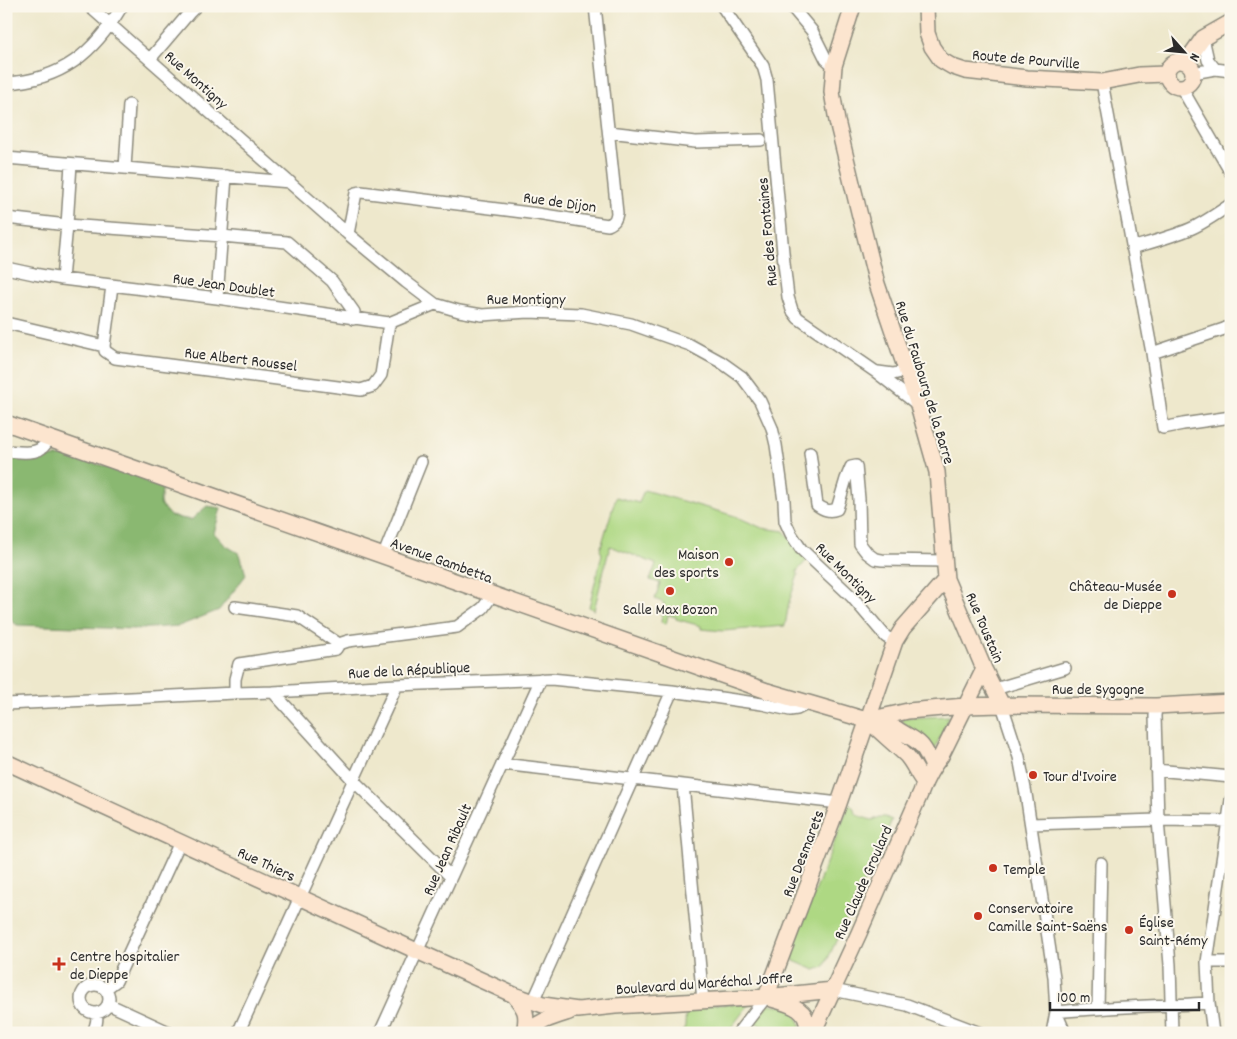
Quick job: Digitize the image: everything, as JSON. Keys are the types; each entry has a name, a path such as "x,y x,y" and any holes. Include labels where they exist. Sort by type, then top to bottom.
{"main road":[{"name":"Rue du Faubourg de la Barre","path":"853,6 834,66 832,92 844,150 877,284 918,405 937,472 946,579"},
{"name":"Route de Pourville","path":"926,6 927,33 932,47 941,60 965,71 1027,78 1102,82 1139,75 1166,74"},
{"path":"1189,67 1204,38 1231,22"},
{"path":"1177,60 1189,67 1193,77 1189,84 1182,87 1173,85 1170,82 1166,74 1167,69 1173,62 1177,60"},
{"name":"Avenue Gambetta","path":"6,423 488,594 765,698 809,703 897,729 922,746 933,766"},
{"path":"923,785 908,756 868,720 894,641 946,579"},
{"name":"Rue Toustain","path":"946,579 984,669 1002,705"},
{"name":"Rue Claude Groulard","path":"814,1033 923,785 933,766 941,756 984,669"},
{"name":"Rue de Sygogne","path":"868,720 908,711 965,706 1156,706 1231,702"},
{"name":"Rue Desmarets","path":"766,997 839,804 868,720"},
{"path":"908,756 919,758 933,766"},
{"name":"Rue Thiers","path":"6,762 299,898 533,1002"},
{"name":"Boulevard du Maréchal Joffre","path":"528,1031 549,1018 578,1010 766,997 833,990"},
{"path":"514,995 525,1012 528,1031"},
{"path":"766,997 799,1008 805,1016 808,1026 807,1033"},
{"name":"Boulevard du Maréchal Joffre","path":"533,1002 554,1008 578,1010"}],"street":[{"name":"Rue Montigny","path":"90,6 348,234 435,304 482,315 528,312 582,314 631,324 690,345 721,362 742,377 760,401 772,428 784,501 785,522 796,542 806,555 852,597 886,638 894,641"},
{"path":"6,83 36,79 62,70 78,60 111,25 122,6"},
{"path":"150,59 196,6"},
{"name":"Rue de Dijon","path":"348,234 356,193 361,192 538,214 608,225 613,223 618,213 595,6"},
{"name":"Rue des Fontaines","path":"722,6 763,66 767,80 784,264 788,297 792,310 798,318 876,372 918,405"},
{"path":"792,6 812,31 826,58 834,66"},
{"path":"1204,38 1206,54 1215,69"},
{"path":"1189,67 1231,71"},
{"path":"1102,82 1152,354 1163,428 1231,417"},
{"path":"1182,87 1231,173"},
{"path":"126,168 130,105"},
{"path":"609,132 695,142 761,140"},
{"path":"6,158 290,182"},
{"path":"62,279 71,164"},
{"path":"217,298 226,176"},
{"path":"1132,248 1191,229 1231,204"},
{"path":"6,218 287,242 332,281 354,312 353,319"},
{"name":"Rue Jean Doublet","path":"6,268 62,279 217,298 389,323 435,304"},
{"path":"6,323 104,346 112,286"},
{"name":"Rue Albert Roussel","path":"104,346 106,351 115,358 361,390 373,386 381,376 389,323"},
{"path":"1152,354 1231,326"},
{"path":"876,372 893,374 906,371"},
{"path":"6,451 36,452 47,444 49,438"},
{"path":"810,453 817,505 824,510 837,509 850,467 856,466 860,544 867,553 875,559 882,560 945,562"},
{"path":"383,557 421,462"},
{"path":"235,692 234,679 239,664 336,649 339,644 348,641 457,627 483,608 488,601 488,594"},
{"path":"236,607 297,616 339,644"},
{"path":"995,689 1065,668"},
{"name":"Rue de la République","path":"6,704 541,679 765,698"},
{"name":"Rue Jean Ribault","path":"380,1033 541,679"},
{"path":"238,1033 397,685"},
{"path":"533,1002 672,691"},
{"path":"273,692 353,780 451,877"},
{"path":"1002,705 1019,757 1031,824 1054,977 1056,1012 1052,1033"},
{"path":"1156,706 1158,820 1170,965 1172,1033"},
{"path":"502,764 839,804"},
{"path":"1156,770 1231,777"},
{"path":"683,785 703,1001"},
{"path":"1213,1033 1207,962 1227,848 1231,800"},
{"path":"1031,824 1158,820 1228,821"},
{"path":"105,989 116,981 180,842"},
{"path":"1098,1008 1101,863"},
{"path":"1207,962 1231,962"},
{"path":"91,985 98,985 105,989 108,996 108,1004 103,1010 91,1012 84,1008 81,1002 81,994 85,988 91,985"},
{"path":"833,990 907,1005 980,1033"},
{"path":"738,1033 766,997"},
{"path":"1056,1012 1098,1008 1209,1003"},
{"path":"108,1004 171,1033"},
{"path":"93,1033 98,1018 96,1012"},
{"path":"1056,1012 1065,1033"}],"green space":[{"path":"70,456 163,483 160,504 170,516 191,520 207,506 221,508 214,533 225,545 240,554 246,575 219,610 179,626 135,629 17,625 6,616 6,460"},
{"name":"Maison des sports","path":"644,490 735,516 762,528 784,531 807,560 797,571 798,575 789,602 785,626 723,631 701,629 701,626 668,615 666,624 661,622 664,603 655,599 660,583 650,580 656,564 610,546 594,610 589,607 602,554 600,550 616,497 639,503"},
{"path":"949,716 934,751 902,721 904,718"},
{"path":"849,804 857,815 873,820 885,817 892,820 824,967 815,970 794,961 791,954"},
{"path":"749,1004 727,1033 682,1033 685,1026 686,1005"},
{"path":"768,1004 792,1007 801,1025 797,1033 765,1033 767,1030 755,1022"}],"place":[{"name":"Maison des sports","path":"729,562"},
{"name":"Salle Max Bozon","path":"670,591"},
{"name":"Château-Musée de Dieppe","path":"1172,594"},
{"name":"Tour d'Ivoire","path":"1033,775"},
{"name":"Temple","path":"993,868"},
{"name":"Conservatoire Camille Saint-Saëns","path":"978,916"},
{"name":"Église Saint-Rémy","path":"1129,930"},
{"name":"Centre hospitalier de Dieppe","path":"59,964"}]}
